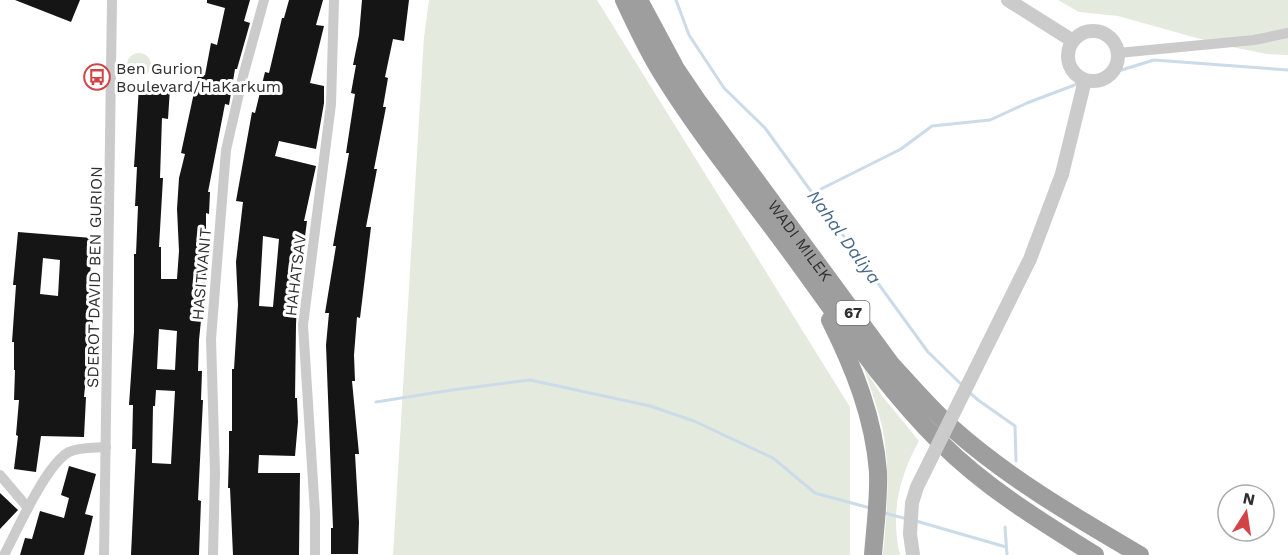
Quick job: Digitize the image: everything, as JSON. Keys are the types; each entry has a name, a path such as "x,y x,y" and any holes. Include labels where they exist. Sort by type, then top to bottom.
{"highway":[{"name":"WADI MILEK","path":"624,0 646,46 664,76 880,373 918,419 980,478 1020,507 1095,555"},
{"name":"WADI MILEK","path":"639,0 670,59 697,100 891,364 914,390 953,429 1011,474 1140,555"},
{"path":"779,236 839,338 872,427 878,475 873,555"}],"street":[{"name":"SDEROT DAVID BEN GURION","path":"105,555 112,0"},
{"name":"HASITVANIT","path":"213,555 215,472 211,339 226,150 264,0"},
{"name":"HAHATSAV","path":"315,555 315,513 303,325 331,104 334,0"},
{"path":"1008,0 1073,40"},
{"path":"1096,31 1111,38 1118,53 1118,62 1109,76 1102,80 1085,80 1078,76 1069,64 1069,47 1073,40 1079,35 1096,31"},
{"path":"1118,53 1254,40 1288,33"},
{"path":"913,555 910,534 912,502 917,487 1030,259 1062,174 1085,80"},
{"path":"4,555 28,508 55,465 69,452 106,447"},
{"path":"0,475 28,508"}],"shaded area":[{"path":"429,0 597,0 850,407 850,555 393,555 424,37"},
{"path":"1058,0 1288,0 1288,55 1267,54 1222,45 1118,16 1079,12"},
{"path":"139,53 144,54 150,60 150,70 144,76 139,77 134,76 128,70 127,65 128,60 134,54"},
{"path":"864,368 883,397 919,441 906,468 898,496 896,525 900,555 883,555 887,507 887,458 882,426"}],"building":[{"path":"15,0 80,0 71,22"},
{"path":"207,0 250,0 244,21 250,23 237,69 235,69 229,105 225,104 208,192 210,192 209,214 206,213 206,271 198,371 202,371 201,400 203,400 198,500 201,501 199,555 131,555 136,449 132,449 133,405 129,405 134,332 134,254 136,254 138,206 135,206 137,167 134,167 139,86 170,88 168,119 162,118 160,178 163,178 159,247 161,247 161,279 177,279 179,251 177,209 179,178 185,154 181,153 198,74 205,75 211,43 217,45 225,8 207,3","holes":["159,329 177,331 175,370 157,369","156,390 175,391 171,464 152,463 153,406 155,406"]},
{"path":"289,0 323,0 316,25 324,26 310,83 324,86 324,103 316,149 279,141 275,156 316,166 304,221 307,221 300,276 298,276 295,398 297,398 298,422 295,456 259,455 258,473 300,473 299,555 233,555 230,488 228,488 229,431 232,431 232,369 234,369 238,305 236,262 243,202 236,201 252,112 255,113 265,72 269,73 282,18 284,18","holes":["263,236 279,239 273,307 259,306"]},
{"path":"362,0 409,0 404,41 393,39 385,77 388,78 383,107 386,107 374,169 377,169 366,227 371,227 360,318 357,317 354,355 355,381 352,381 359,454 355,454 359,522 358,554 331,554 331,528 333,528 326,345 329,313 325,313 336,246 333,246 349,153 346,153 355,94 351,93 356,65 353,65 359,35"},
{"path":"18,232 92,238 88,318 93,318 84,397 86,397 84,437 41,436 36,472 14,469 19,400 14,400 15,370 14,342 12,342 16,285 13,285","holes":["43,258 60,260 58,296 40,294"]},
{"path":"69,466 96,474 85,514 93,516 84,555 20,555 25,538 32,539 40,511 64,518 69,498 61,495"},
{"path":"0,493 18,510 0,529"}],"waterway":[{"name":"Nahal Daliya","path":"676,0 689,35 724,88 765,128 928,352 963,386"},
{"path":"1089,80 1154,60 1288,70"},
{"path":"813,193 901,149 932,126 990,120 1080,83"},
{"path":"376,402 530,380 650,406 694,421 773,458 815,493 870,508"},
{"name":"Nahal Daliya","path":"970,393 1015,426 1016,461"},
{"path":"885,513 907,519"},
{"path":"916,521 1006,547"},
{"name":"Nahal Daliya","path":"1005,527 1007,555"}],"place":[{"name":"Ben Gurion Boulevard/HaKarkum","path":"97,77"}]}
